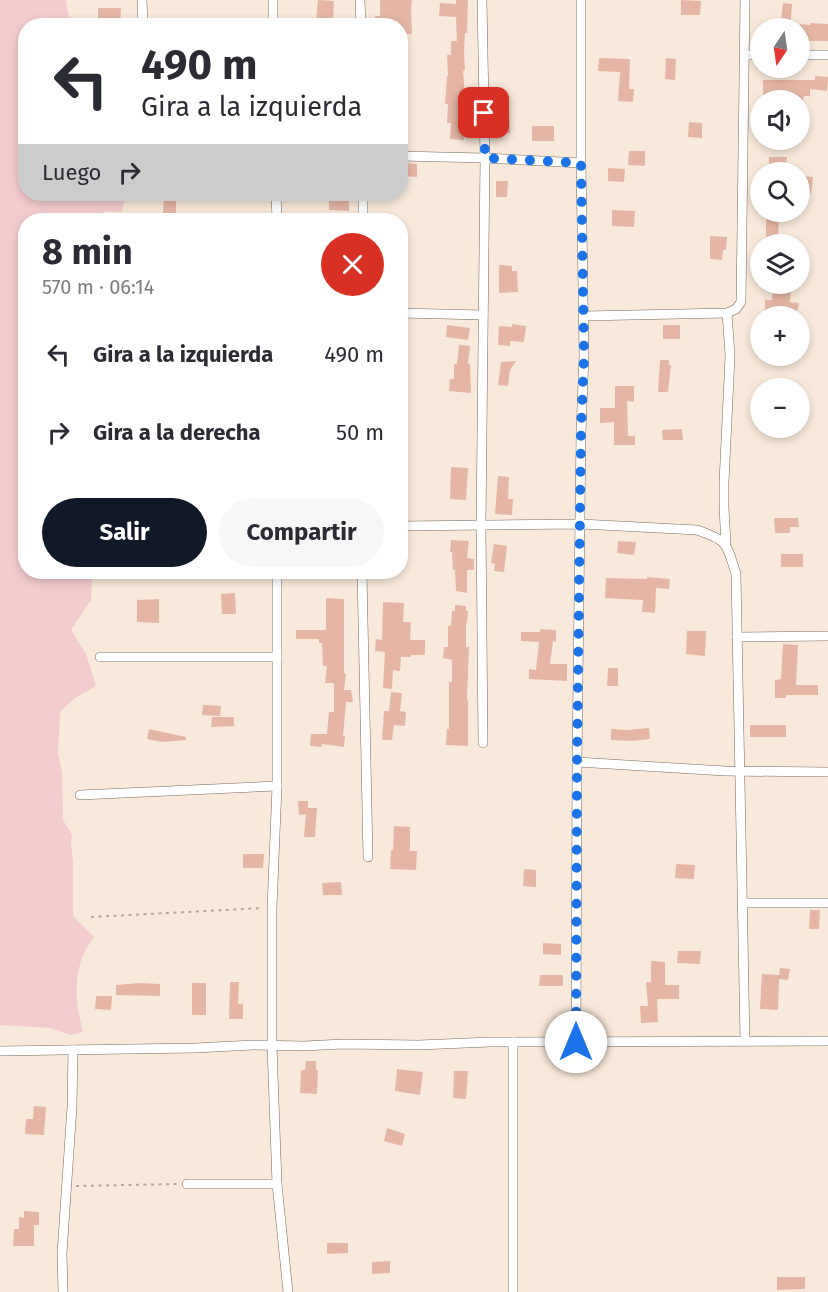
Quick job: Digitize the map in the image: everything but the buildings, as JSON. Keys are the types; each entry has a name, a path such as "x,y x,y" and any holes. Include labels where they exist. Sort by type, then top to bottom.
{"street":[{"path":"142,0 143,18"},
{"path":"273,0 273,18"},
{"path":"360,0 361,18"},
{"path":"482,0 485,158 481,525 483,743"},
{"path":"576,1042 577,762 584,355 581,0"},
{"path":"584,316 727,313 736,309 741,302 745,0"},
{"path":"745,55 750,55"},
{"path":"810,55 828,55"},
{"path":"408,156 581,163"},
{"path":"408,313 483,315"},
{"path":"727,313 730,355 724,482 726,543 736,574 745,1041"},
{"path":"408,526 581,524 697,530 713,535 726,543"},
{"path":"277,579 277,786 272,908 272,1046 277,1184 288,1292"},
{"path":"362,579 368,857"},
{"path":"737,637 828,636"},
{"path":"100,657 277,657"},
{"path":"577,762 740,771 828,771"},
{"path":"80,795 277,786"},
{"path":"742,903 828,903"},
{"path":"0,1052 343,1044 828,1041"},
{"path":"513,1042 513,1292"},
{"path":"63,1292 62,1253 72,1107 73,1050"},
{"path":"187,1184 277,1184"}],"path":[{"path":"91,917 272,908"},
{"path":"67,1186 187,1184"}],"shaded area":[{"path":"0,0 66,0 69,18 18,18 18,201 124,201 122,212 18,213 18,579 92,579 91,600 71,630 86,654 96,686 75,698 60,712 58,752 62,773 63,820 72,835 73,916 94,937 84,953 78,973 77,1002 83,1032 71,1035 50,1028 0,1025"}],"route":[{"path":"484,113 485,158 581,163 584,355 577,762 576,1042"}]}
